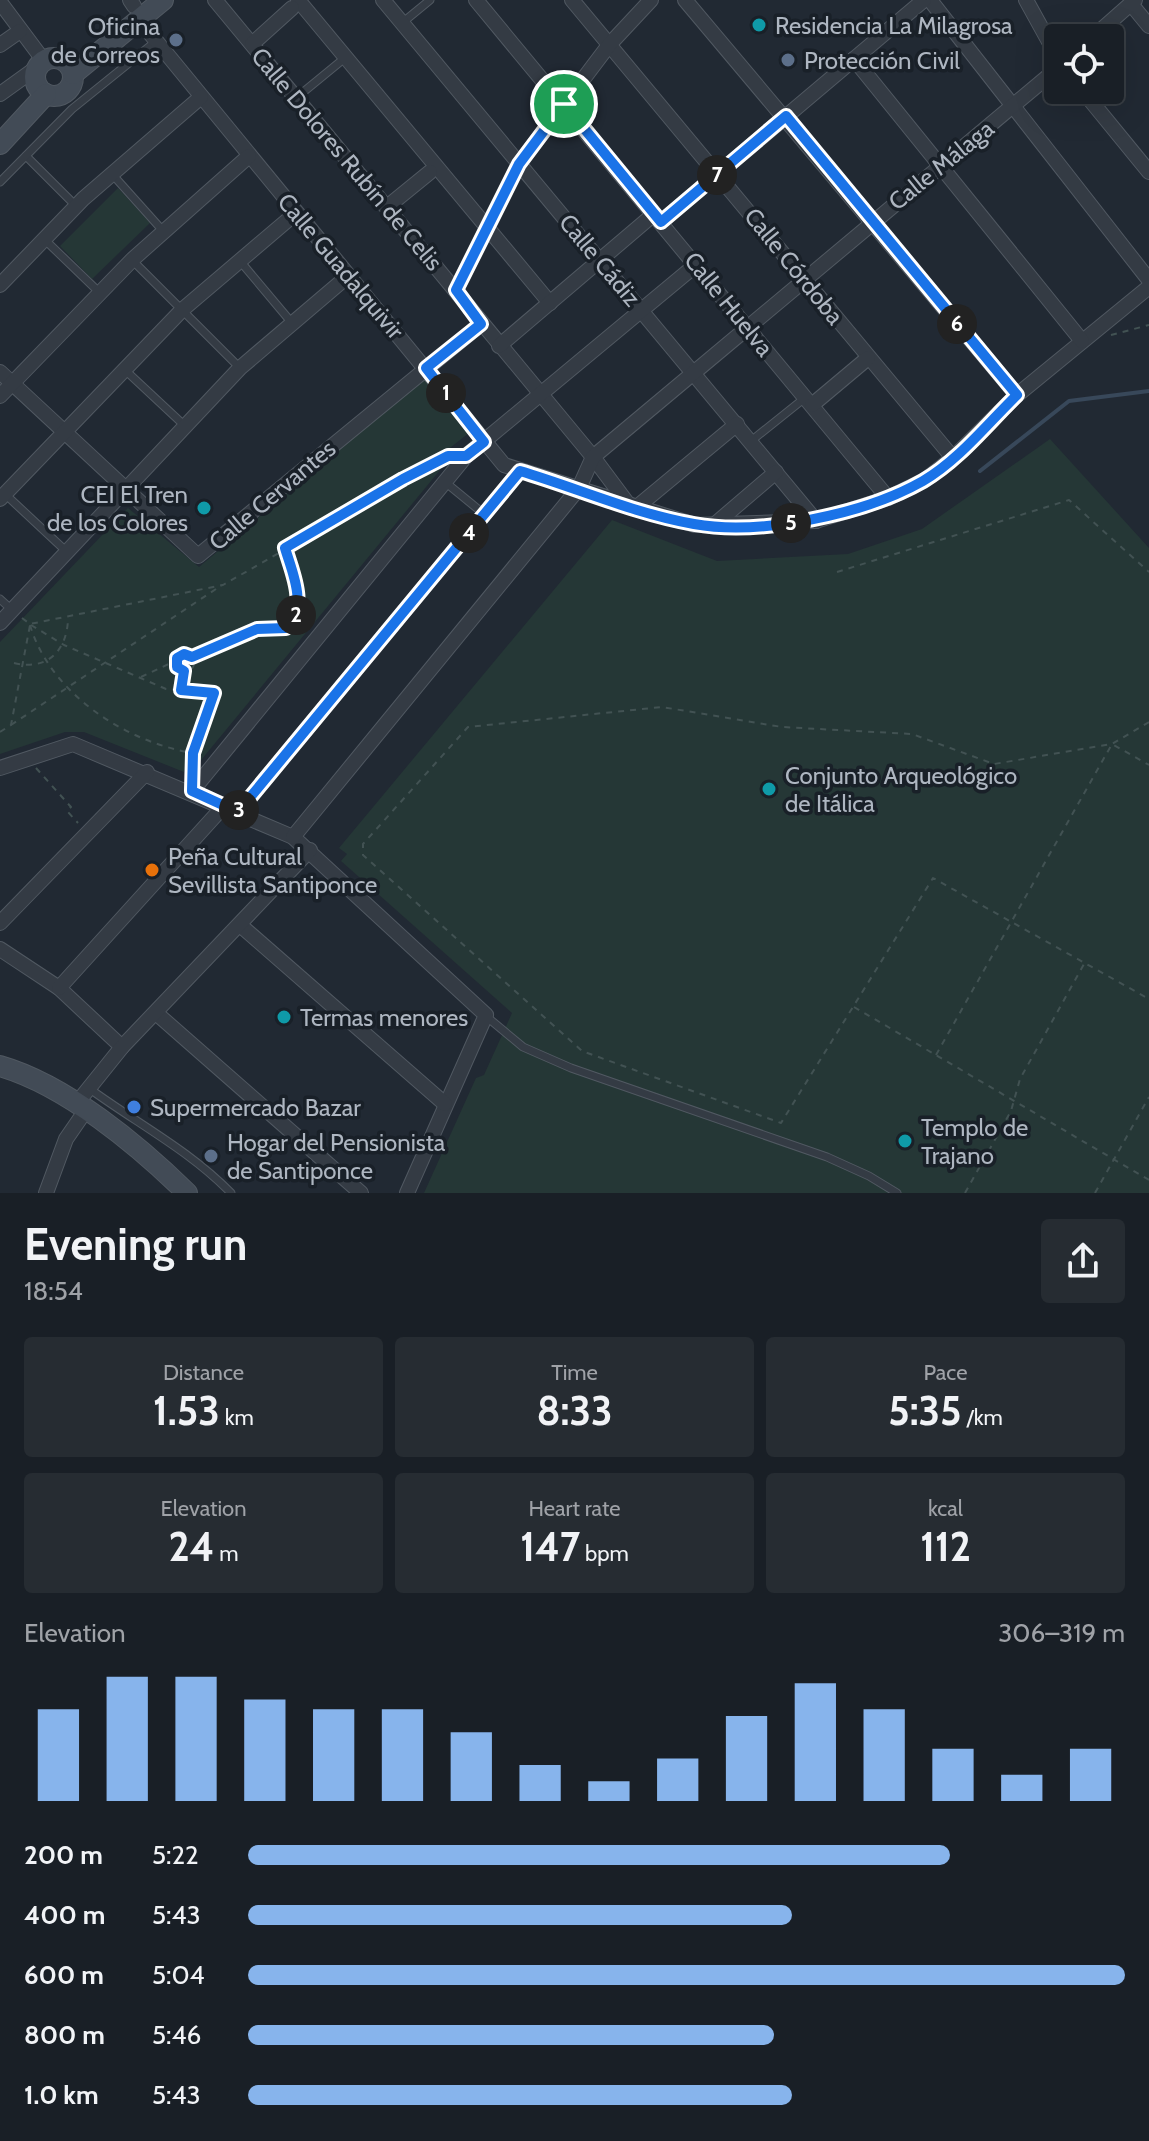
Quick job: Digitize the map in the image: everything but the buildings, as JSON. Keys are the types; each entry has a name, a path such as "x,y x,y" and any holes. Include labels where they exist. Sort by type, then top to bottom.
{"street":[{"path":"41,64 35,79 46,94 58,96 68,90 73,74 134,9 163,0"},
{"name":"Calle Dolores Rubín de Celis","path":"215,0 632,506"},
{"name":"Calle Cádiz","path":"383,0 816,521"},
{"name":"Calle Huelva","path":"476,0 888,498"},
{"name":"Calle Córdoba","path":"572,0 953,458"},
{"path":"456,290 519,164 609,45 651,0"},
{"path":"685,0 786,116 1017,395"},
{"path":"499,346 600,259 719,173 924,0"},
{"path":"930,0 1149,280"},
{"path":"1026,0 1044,33"},
{"path":"0,2 41,64"},
{"path":"1108,24 1133,2 1149,26"},
{"path":"252,44 295,4 346,57 550,303"},
{"name":"Calle Guadalquivir","path":"134,9 155,42 504,465 695,525 816,521 888,498 925,480 953,458 1017,395 1149,287"},
{"path":"0,45 20,31"},
{"path":"854,59 1082,341"},
{"path":"0,94 41,64 62,60 73,74"},
{"name":"Calle Málaga","path":"293,837 579,488 593,457 939,164 1044,80"},
{"path":"0,144 46,94"},
{"path":"0,285 76,206 201,97"},
{"path":"1093,104 1149,172"},
{"path":"0,396 132,260 249,156"},
{"path":"387,207 430,172"},
{"path":"2,497 182,310 296,213"},
{"path":"192,791 466,456 697,264"},
{"path":"0,623 240,368 348,276"},
{"name":"Calle Cervantes","path":"0,372 198,556 481,324"},
{"path":"809,401 868,358"},
{"path":"632,506 737,424"},
{"path":"59,988 230,810 520,471"},
{"path":"714,525 776,472"},
{"path":"0,768 73,744 192,791 293,837 487,1016 407,1193"},
{"path":"0,923 147,772"},
{"path":"46,1193 83,1100 122,1047 310,850"},
{"path":"240,925 445,1104"},
{"path":"0,949 59,988 122,1047"},
{"path":"156,1013 361,1193"},
{"path":"0,1066 22,1072 83,1100 187,1193"}],"lane":[{"path":"402,23 430,0"},
{"path":"0,182 72,109 155,42"},
{"path":"296,98 346,57"},
{"path":"26,156 76,206"},
{"path":"112,173 164,232"},
{"path":"44,239 100,293"},
{"path":"132,260 240,368"},
{"path":"240,261 292,323"},
{"path":"124,370 185,426"},
{"path":"751,441 809,401"},
{"path":"445,482 484,514"},
{"path":"2,497 67,552"},
{"path":"0,599 12,610"},
{"path":"487,1016 523,1047 571,1068 827,1157 897,1193"},
{"path":"83,1100 133,1121 190,1155 231,1193"}],"path":[{"path":"1109,336 1149,325"},
{"path":"0,732 223,585 285,548 426,467 448,456 466,456"},
{"path":"837,572 1069,500 1149,572"},
{"path":"140,677 176,661 182,654 192,657 257,629 286,628 293,621 298,608 298,594 285,548"},
{"path":"30,624 223,585"},
{"path":"12,610 64,645 166,689 214,693 193,753 192,791"},
{"path":"14,663 46,662 64,645 68,618"},
{"path":"30,624 46,662 66,689 137,736 164,748 193,753"},
{"path":"11,725 30,624"},
{"path":"176,661 178,669 184,671 192,667 192,657"},
{"path":"181,690 184,671"},
{"path":"1149,722 1112,744 994,764 912,734 782,727 662,707 468,727 363,844 363,855 582,1051 781,1123 933,878 1149,999"},
{"path":"1112,744 1149,765"},
{"path":"936,1055 1112,744"},
{"path":"28,759 71,807 67,811 86,833"},
{"path":"965,1193 1011,1111 1011,1099 1085,963"},
{"path":"854,1007 1149,1180"},
{"path":"1095,1193 1149,1097"}],"shaded area":[{"path":"118,188 150,223 92,279 60,246"},
{"path":"425,378 469,433 442,454 445,464 197,765 186,765 184,772 84,732 65,732 0,754 0,642 128,508 199,567"},
{"name":"Conjunto Arqueológico de Itálica","path":"1050,439 1149,548 1149,1193 424,1193 476,1078 484,1075 512,1013 341,861 347,854 339,848 612,520 717,561 848,554 922,529"}],"waterway":[{"path":"980,471 1069,401 1149,391"}],"place":[{"name":"Residencia La Milagrosa","path":"759,25"},
{"name":"Oficina de Correos","path":"176,40"},
{"name":"Protección Civil","path":"788,60"},
{"name":"CEI El Tren de los Colores","path":"204,508"},
{"name":"Conjunto Arqueológico de Itálica","path":"769,789"},
{"name":"Peña Cultural Sevillista Santiponce","path":"152,870"},
{"name":"Termas menores","path":"284,1017"},
{"name":"Supermercado Bazar","path":"134,1107"},
{"name":"Templo de Trajano","path":"905,1141"},
{"name":"Hogar del Pensionista de Santiponce","path":"211,1156"}],"route":[{"path":"564,104 661,222 786,116 1017,395 953,458 925,480 888,498 816,521 777,525 695,525 520,471 238,812 223,807 192,791 193,753 214,693 181,690 184,671 178,669 177,658 184,654 192,657 257,629 286,628 293,621 298,608 298,594 285,548 403,479 448,456 466,456 484,442 426,368 481,324 456,290 519,164 564,104"}]}
